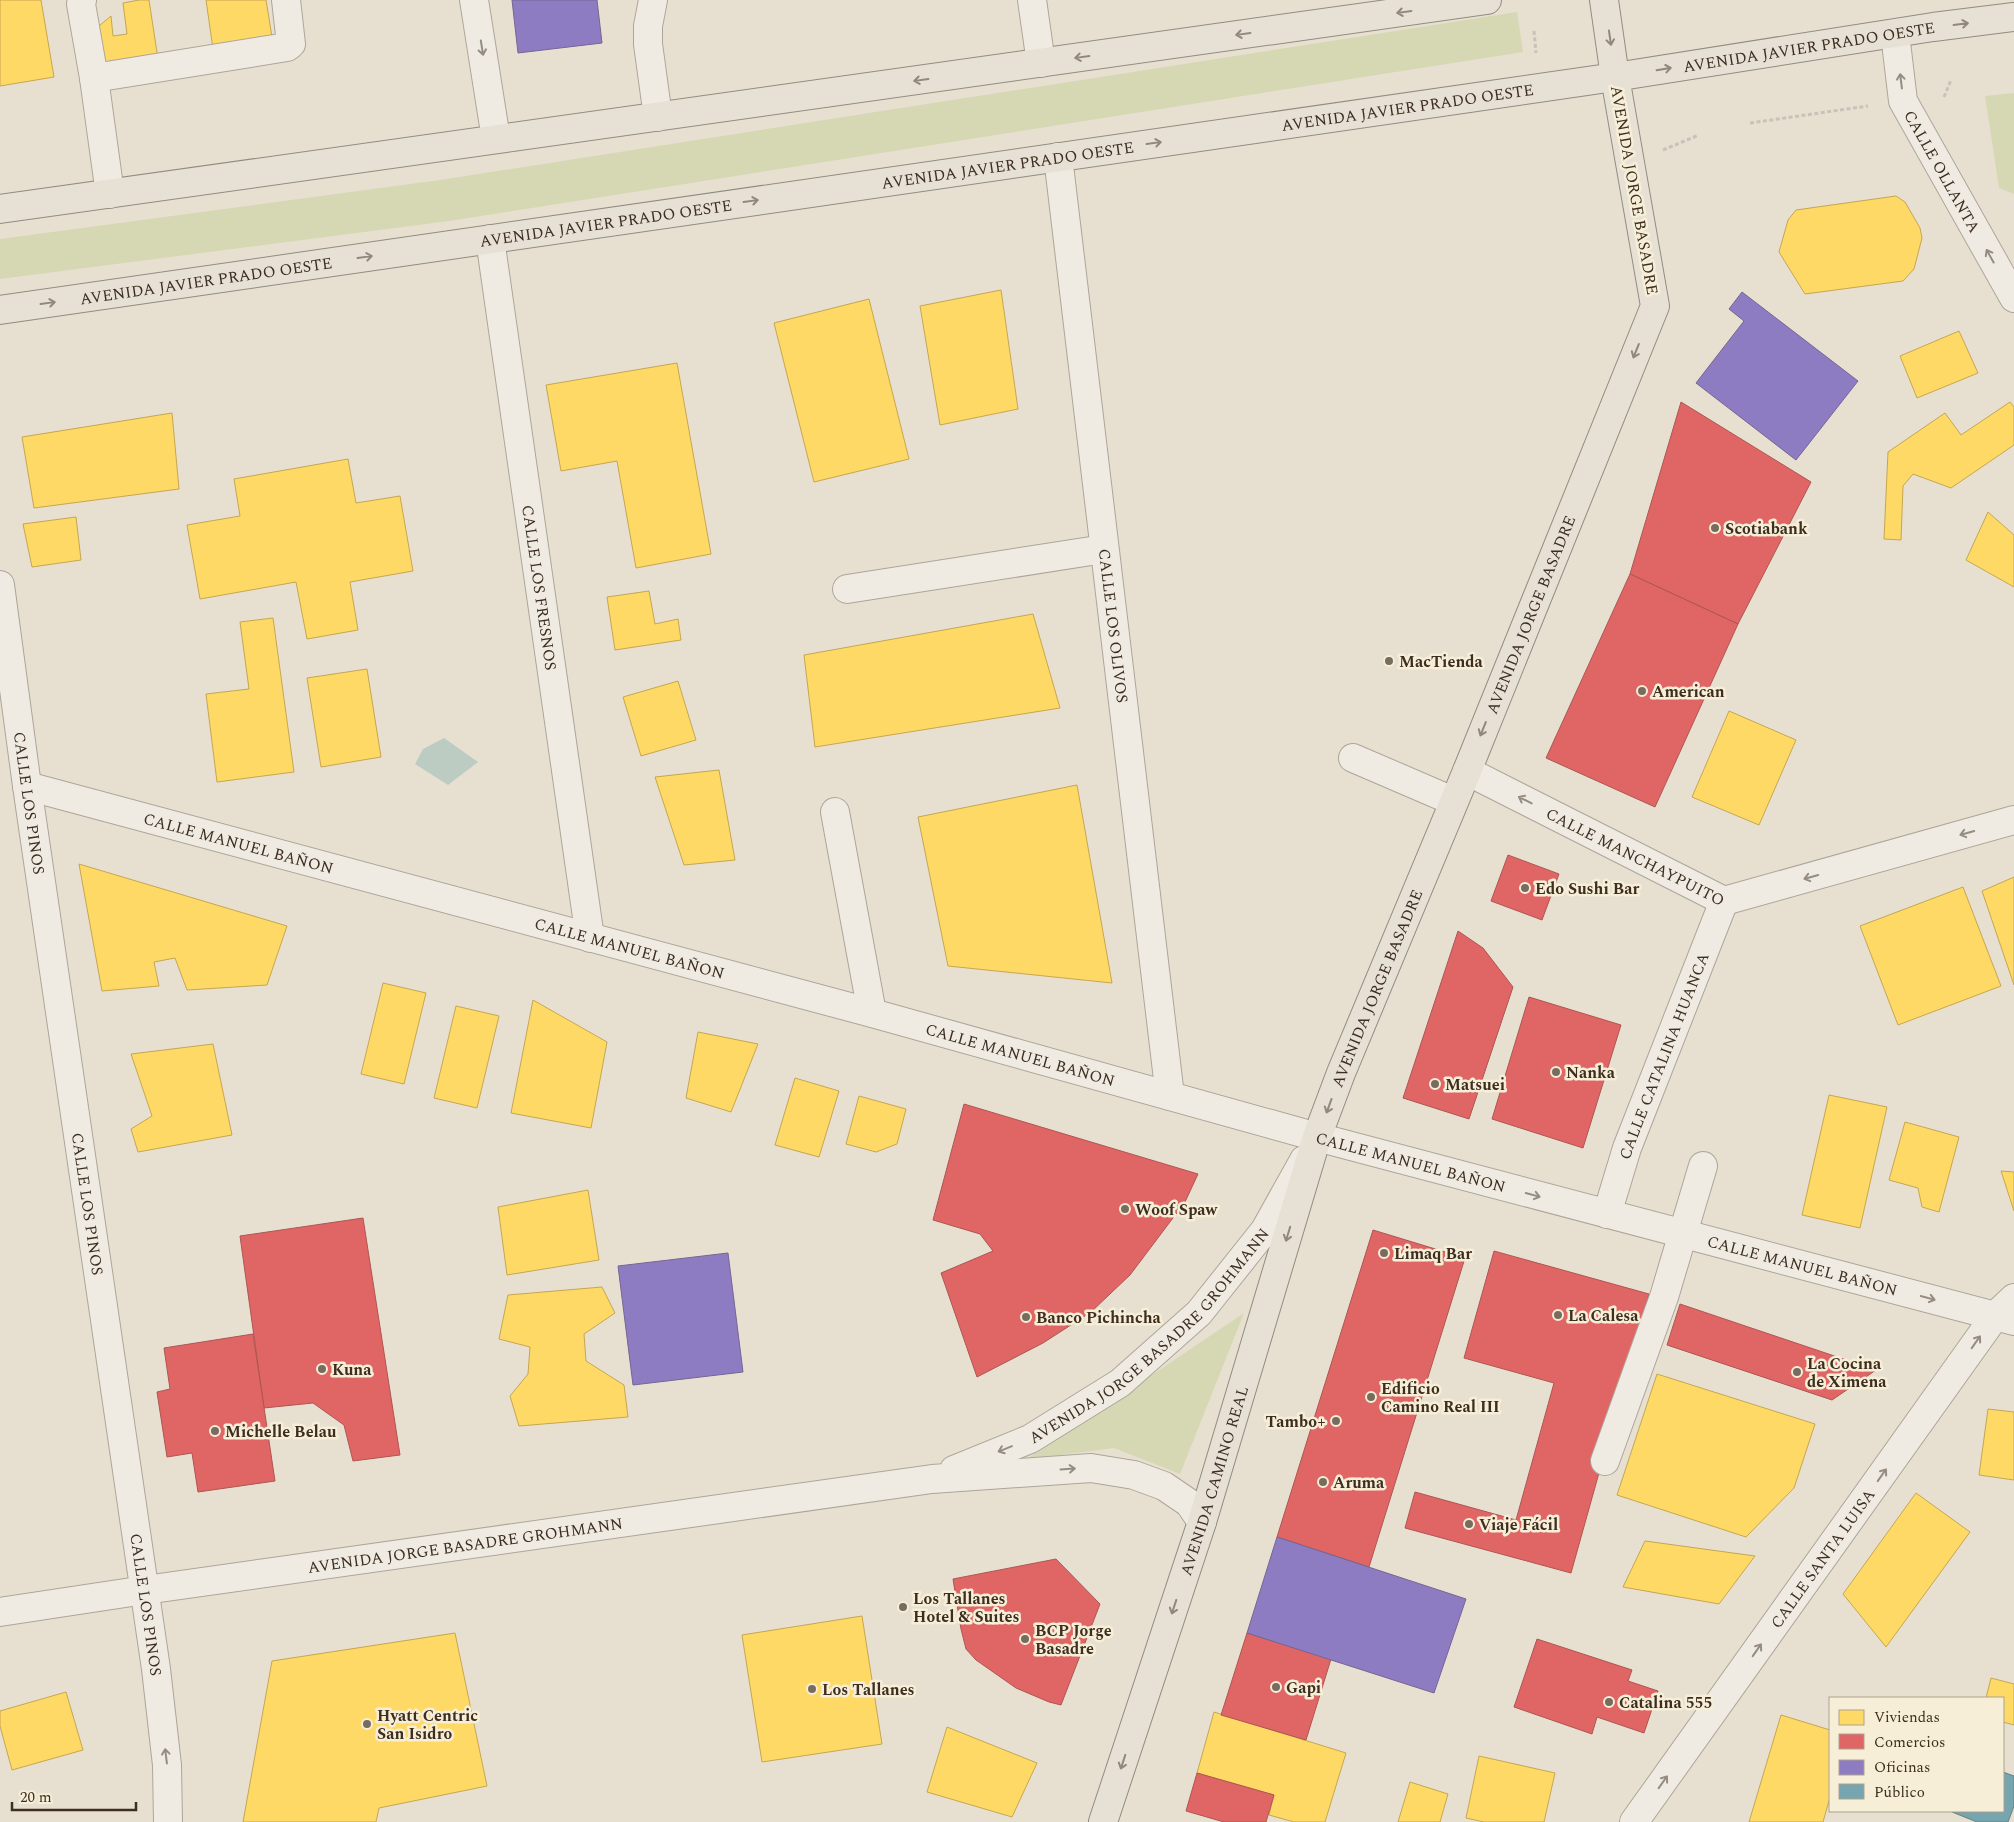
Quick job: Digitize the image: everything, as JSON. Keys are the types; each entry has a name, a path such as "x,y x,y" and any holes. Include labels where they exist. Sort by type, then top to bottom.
{"main road":[{"path":"0,209 1487,0"},
{"name":"AVENIDA JORGE BASADRE","path":"1317,1137 1341,1073 1467,770 1654,306 1615,77 1604,0"},
{"name":"AVENIDA JAVIER PRADO OESTE","path":"0,310 1615,77 2014,17"},
{"name":"AVENIDA CAMINO REAL","path":"1103,1822 1202,1522 1317,1137"}],"street":[{"path":"82,0 81,4 94,78 110,194"},
{"path":"94,78 287,47 291,44 286,0"},
{"path":"474,0 496,139"},
{"path":"653,0 648,26 648,44 658,117"},
{"path":"1032,0 1041,63"},
{"name":"CALLE OLLANTA","path":"1895,34 1903,101 2014,298"},
{"name":"CALLE LOS OLIVOS","path":"1058,157 1170,1096"},
{"name":"CALLE LOS FRESNOS","path":"490,239 590,938"},
{"path":"847,589 1104,549"},
{"name":"CALLE LOS PINOS","path":"0,585 27,786 145,1590 167,1764 168,1822"},
{"path":"1353,758 1453,801"},
{"name":"CALLE MANCHAYPUITO","path":"1467,770 1724,901 2014,820"},
{"name":"CALLE MANUEL BAÑON","path":"27,786 872,1013 1317,1137 1682,1235 2008,1312"},
{"path":"834,812 872,1013"},
{"name":"CALLE CATALINA HUANCA","path":"1607,1214 1628,1148 1724,901"},
{"name":"AVENIDA JORGE BASADRE GROHMANN","path":"932,1480 1030,1439 1120,1383 1192,1319 1265,1230 1317,1137"},
{"path":"1605,1461 1664,1297 1702,1166"},
{"name":"CALLE SANTA LUISA","path":"1634,1822 2008,1312"},
{"name":"AVENIDA JORGE BASADRE GROHMANN","path":"0,1612 932,1480 1091,1468 1134,1475 1164,1486 1189,1504 1202,1522"}],"path":[{"path":"1944,97 1951,80"},
{"path":"1750,124 1870,106"},
{"path":"1661,151 1699,135"}],"green space":[{"path":"1517,12 1523,52 449,221 0,279 0,239 440,180"},
{"path":"2014,93 2014,194 1999,188 1985,96"},
{"path":"1244,1313 1180,1474 1114,1448 1027,1459"}],"shaded area":[{"path":"444,738 478,762 448,785 415,764 423,749"}],"building: Viviendas":[{"path":"0,0 41,0 54,77 0,86"},
{"path":"149,0 158,59 104,66 99,26 111,16 113,36 127,34 123,3"},
{"path":"206,0 266,0 273,43 213,49"},
{"path":"1896,196 1905,202 1920,228 1922,238 1914,269 1903,281 1805,294 1779,252 1788,220 1796,210"},
{"path":"1001,290 1018,409 940,425 920,306"},
{"path":"869,299 909,459 814,482 774,323"},
{"path":"1959,331 1978,373 1917,398 1900,356"},
{"path":"677,363 711,554 636,568 617,461 561,471 546,385"},
{"path":"2010,402 2014,407 2014,445 1951,488 1913,474 1903,486 1901,540 1884,539 1888,452 1945,413 1961,435"},
{"path":"172,413 179,489 34,508 22,437"},
{"path":"348,459 356,503 400,496 413,571 350,582 358,630 307,639 296,582 200,599 187,525 240,516 234,479"},
{"path":"1988,512 2014,535 2014,587 1966,560"},
{"path":"76,517 81,560 32,567 23,524"},
{"path":"649,591 655,624 678,619 681,640 615,650 607,597"},
{"path":"1033,614 1060,708 815,747 804,655"},
{"path":"273,618 294,772 217,782 206,694 249,689 240,622"},
{"path":"367,669 381,757 321,767 307,678"},
{"path":"678,681 696,740 641,756 623,697"},
{"path":"1729,711 1796,740 1759,825 1692,797"},
{"path":"719,770 735,860 684,865 655,777"},
{"path":"1077,785 1112,983 948,966 918,817"},
{"path":"79,864 287,926 267,985 187,990 175,958 154,962 159,986 102,991"},
{"path":"2014,877 2014,985 1982,891"},
{"path":"1963,887 2001,986 1898,1025 1860,926"},
{"path":"383,983 426,993 404,1084 361,1074"},
{"path":"533,1000 607,1042 591,1128 511,1113"},
{"path":"456,1006 499,1016 477,1108 434,1098"},
{"path":"698,1032 758,1044 731,1112 686,1098"},
{"path":"213,1044 232,1135 138,1152 131,1129 152,1116 131,1054"},
{"path":"795,1078 839,1091 819,1157 775,1145"},
{"path":"1829,1095 1887,1107 1860,1228 1802,1215"},
{"path":"859,1096 906,1109 897,1144 876,1152 846,1144"},
{"path":"1905,1122 1959,1137 1939,1212 1922,1207 1918,1188 1889,1180"},
{"path":"2001,1171 2014,1172 2014,1211"},
{"path":"588,1190 599,1260 507,1275 498,1207"},
{"path":"602,1287 615,1313 584,1334 586,1361 624,1385 628,1417 519,1426 510,1396 528,1374 530,1347 499,1339 508,1295"},
{"path":"1657,1374 1815,1424 1794,1488 1746,1537 1617,1495"},
{"path":"1988,1409 2014,1412 2014,1480 1979,1475"},
{"path":"1916,1493 1970,1532 1886,1647 1843,1594"},
{"path":"1645,1541 1755,1556 1719,1604 1623,1587"},
{"name":"Los Tallanes","path":"862,1616 882,1744 762,1762 742,1635"},
{"name":"Hyatt Centric San Isidro","path":"455,1633 487,1786 379,1808 376,1822 243,1822 272,1661"},
{"path":"1991,1678 2014,1684 2014,1725 2004,1722 2004,1697 1986,1697"},
{"path":"66,1692 83,1750 12,1770 0,1726 0,1711"},
{"path":"1214,1712 1346,1753 1325,1822 1294,1822 1269,1815 1274,1795 1197,1773"},
{"path":"1781,1715 1829,1730 1829,1801 1823,1822 1749,1822"},
{"path":"947,1727 1037,1763 1012,1817 927,1792"},
{"path":"1479,1756 1555,1773 1544,1822 1484,1822 1466,1818"},
{"path":"1410,1782 1448,1794 1440,1822 1398,1822"}],"building: Comercios":[{"name":"Scotiabank","path":"1681,402 1811,482 1738,624 1630,574"},
{"name":"American","path":"1630,574 1738,624 1655,807 1546,758"},
{"name":"Edo Sushi Bar","path":"1508,855 1559,874 1542,920 1491,901"},
{"path":"1458,931 1483,948 1513,987 1469,1119 1403,1098"},
{"name":"Nanka","path":"1529,997 1621,1025 1583,1148 1492,1119"},
{"path":"964,1104 1198,1174 1185,1202 1130,1275 1091,1312 1043,1343 977,1377 941,1273 993,1251 980,1234 933,1220"},
{"name":"Kuna","path":"363,1218 400,1455 353,1461 344,1425 313,1403 264,1408 240,1236"},
{"name":"Edificio Camino Real III","path":"1373,1230 1465,1258 1369,1567 1277,1537"},
{"path":"1494,1251 1649,1294 1571,1573 1405,1528 1415,1492 1516,1520 1554,1383 1464,1358"},
{"path":"1680,1304 1876,1370 1832,1400 1667,1345"},
{"name":"Michelle Belau","path":"253,1334 275,1481 198,1492 192,1453 167,1457 157,1392 170,1389 164,1348"},
{"name":"BCP Jorge Basadre","path":"1056,1559 1100,1604 1061,1705 1016,1688 976,1660 966,1649 953,1579"},
{"name":"Gapi","path":"1247,1633 1331,1659 1306,1740 1221,1715"},
{"path":"1537,1639 1632,1670 1628,1681 1658,1691 1644,1733 1597,1717 1592,1734 1514,1707"},
{"path":"1197,1773 1274,1795 1266,1822 1224,1822 1186,1811"}],"building: Oficinas":[{"path":"512,0 597,0 602,43 518,53"},
{"path":"1742,292 1858,381 1796,460 1696,383 1744,321 1729,309"},
{"path":"728,1253 743,1372 633,1385 618,1266"},
{"path":"1277,1537 1466,1599 1434,1693 1247,1633"}],"building: Público":[{"path":"2004,1772 2014,1776 2014,1806 2008,1822 1977,1822 1952,1812 2004,1812"}],"place":[{"name":"Scotiabank","path":"1715,528"},
{"name":"MacTienda","path":"1389,661"},
{"name":"American","path":"1642,691"},
{"name":"Edo Sushi Bar","path":"1525,888"},
{"name":"Nanka","path":"1556,1072"},
{"name":"Matsuei","path":"1435,1084"},
{"name":"Woof Spaw","path":"1125,1209"},
{"name":"Limaq Bar","path":"1384,1253"},
{"name":"La Calesa","path":"1558,1315"},
{"name":"Banco Pichincha","path":"1026,1317"},
{"name":"Kuna","path":"322,1369"},
{"name":"La Cocina de Ximena","path":"1797,1372"},
{"name":"Edificio Camino Real III","path":"1371,1397"},
{"name":"Tambo+","path":"1336,1421"},
{"name":"Michelle Belau","path":"215,1431"},
{"name":"Aruma","path":"1323,1482"},
{"name":"Viaje Fácil","path":"1469,1524"},
{"name":"Los Tallanes Hotel & Suites","path":"903,1607"},
{"name":"BCP Jorge Basadre","path":"1025,1639"},
{"name":"Gapi","path":"1276,1687"},
{"name":"Los Tallanes","path":"812,1689"},
{"name":"Catalina 555","path":"1609,1702"},
{"name":"Hyatt Centric San Isidro","path":"367,1724"}]}
